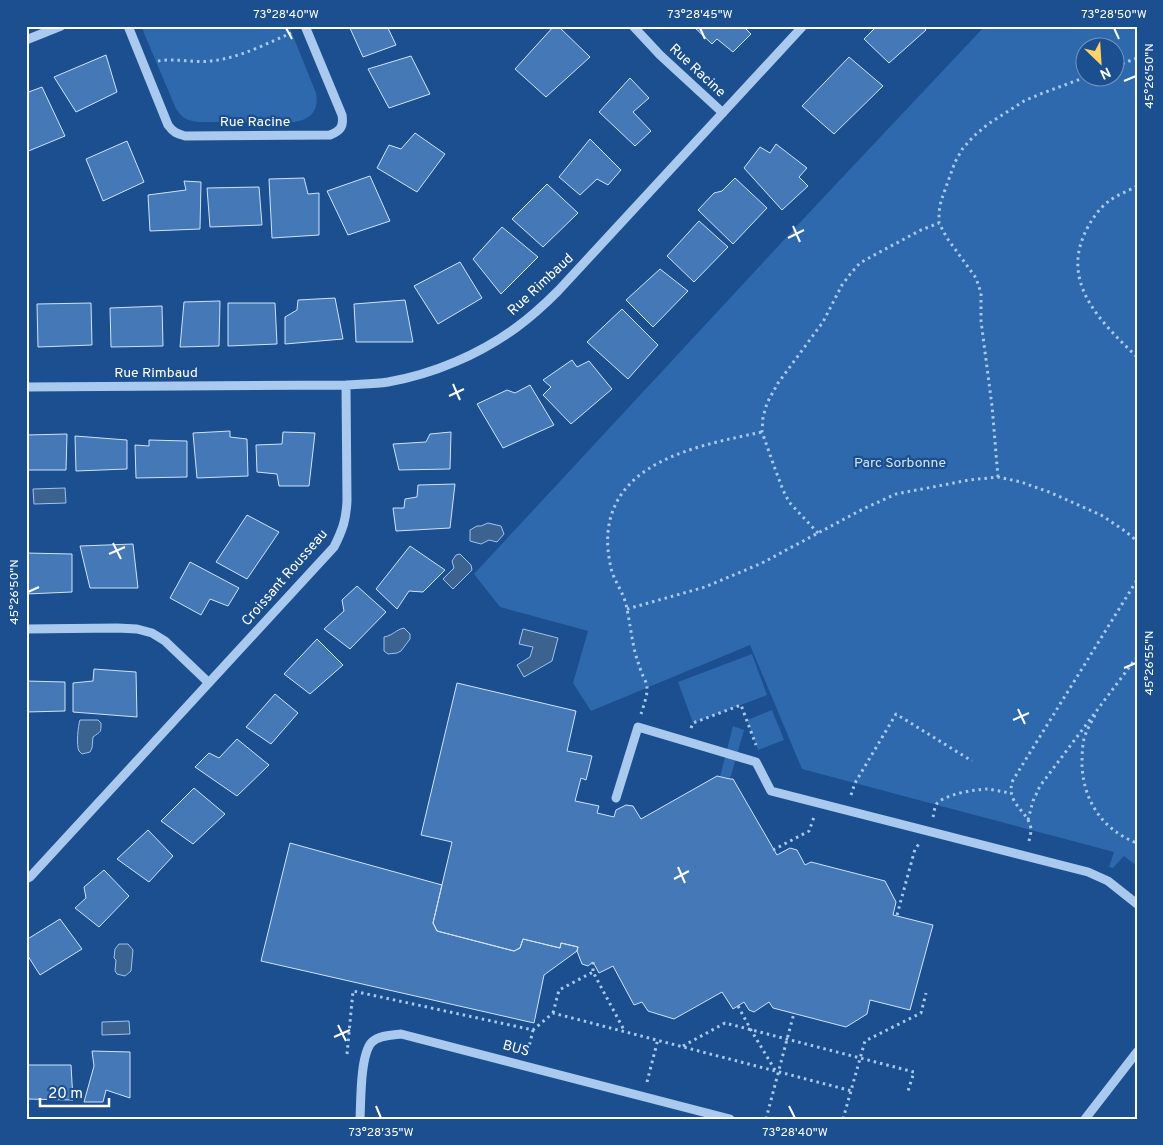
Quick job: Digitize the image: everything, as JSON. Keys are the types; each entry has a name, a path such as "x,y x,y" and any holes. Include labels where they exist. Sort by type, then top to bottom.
{"street":[{"path":"26,40 61,26"},
{"name":"Rue Racine","path":"128,26 168,125 172,131 179,135 330,135 342,128 342,116 306,27"},
{"name":"Rue Racine","path":"633,26 660,55 722,113"},
{"name":"Rue Rimbaud","path":"26,387 346,385 387,382 450,364 494,342 517,327 558,291 804,26"},
{"name":"Croissant Rousseau","path":"26,879 30,877 334,546 343,530 348,500 346,385"},
{"path":"26,628 136,628 152,633 165,641 209,683"},
{"path":"616,798 638,727 756,762 771,791 1088,872 1108,881 1137,904"},
{"name":"BUS","path":"360,1119 364,1062 367,1050 372,1042 382,1036 401,1034 730,1119"},
{"path":"1085,1119 1137,1052"}],"path":[{"path":"144,66 163,60 192,62 222,59 269,43 306,27"},
{"path":"998,477 992,406 981,321 981,293 976,278 947,238 939,223 941,201 950,173 959,155 974,136 988,124 1024,101 1076,81"},
{"path":"1137,186 1109,201 1098,212 1087,228 1079,246 1078,266 1082,288 1088,303 1109,330 1137,357"},
{"path":"818,533 800,515 783,490 762,432 763,417 767,403 778,383 823,322 842,285 860,263 921,230 939,223"},
{"path":"638,727 647,688 635,650 626,602 612,571 608,551 608,535 615,504 634,478 679,453 714,442 762,432"},
{"path":"627,609 706,587 762,563 863,509 896,494 969,480 998,477 1021,482 1049,492 1101,515 1126,531 1137,541"},
{"path":"1031,830 1011,794 1010,786 1137,580"},
{"path":"1027,820 1040,786 1137,657"},
{"path":"685,741 693,723 741,705 758,750 756,762"},
{"path":"1100,705 1088,727 1084,740 1082,755 1086,792 1100,817 1113,831 1137,843"},
{"path":"855,783 896,714 972,761"},
{"path":"936,804 954,794 974,790 988,789 1011,794"},
{"path":"774,850 809,831 816,812"},
{"path":"897,916 915,849"},
{"path":"593,962 593,972 624,1030"},
{"path":"524,1066 533,1030 553,1012 559,990 593,972"},
{"path":"352,991 533,1030"},
{"path":"844,1119 865,1041 921,1013 926,993"},
{"path":"738,1006 777,1071"},
{"path":"553,1012 852,1091"},
{"path":"766,1119 777,1071 788,1039 794,1013"},
{"path":"683,1046 725,1023 914,1072 908,1091"},
{"path":"643,1096 658,1039"}],"green space":[{"path":"142,26 289,26 316,93 315,109 306,119 295,122 198,122 186,119 176,109"},
{"name":"Parc Sorbonne","path":"985,26 1137,26 1137,866 1124,856 1113,868 1109,867 1114,852 802,769 750,645 591,711 573,683 588,631 500,607 474,574"},
{"path":"752,654 767,695 693,723 678,682"},
{"path":"772,710 784,740 758,750 747,720"},
{"path":"733,726 744,730 730,779 720,777"}],"shaded area":[{"path":"65,488 66,503 34,504 33,489"},
{"path":"488,523 501,526 504,534 497,542 489,540 481,544 470,541 470,530"},
{"path":"460,554 471,565 472,570 453,589 443,579 454,568 452,561 456,555"},
{"path":"404,628 410,634 410,639 401,651 388,654 384,651 384,637"},
{"path":"523,629 558,638 552,661 524,677 517,665 530,657 533,647 519,644"},
{"path":"80,720 98,720 101,723 100,732 93,737 90,752 82,754 79,751 78,744"},
{"path":"119,944 128,944 133,950 131,971 125,976 117,974 115,971 115,949"},
{"path":"129,1021 130,1034 102,1035 102,1022"}],"building":[{"path":"349,26 387,26 396,45 363,57"},
{"path":"554,26 558,26 590,57 546,97 515,69"},
{"path":"693,26 743,26 751,34 733,52 717,39 712,44"},
{"path":"877,26 922,26 926,30 889,63 864,39"},
{"path":"106,55 117,92 76,112 54,77"},
{"path":"411,56 430,94 389,108 368,69"},
{"path":"849,57 883,86 834,134 802,106"},
{"path":"630,78 649,98 633,112 651,131 635,146 599,112"},
{"path":"42,87 65,136 26,152 26,93"},
{"path":"415,133 445,154 417,192 377,168 389,145 401,149"},
{"path":"590,139 621,170 608,185 597,179 580,195 559,177"},
{"path":"127,141 144,182 103,201 86,159"},
{"path":"776,144 807,168 799,177 808,186 782,210 744,168 760,147 770,153"},
{"path":"370,176 390,221 348,235 327,191"},
{"path":"304,178 308,194 319,193 319,235 272,238 269,179"},
{"path":"735,178 767,208 733,244 698,210 714,193 722,191"},
{"path":"184,181 201,182 200,229 150,231 148,195 186,190"},
{"path":"547,184 578,213 543,247 512,219"},
{"path":"259,187 262,225 210,227 207,188"},
{"path":"699,221 728,247 694,282 667,256"},
{"path":"502,227 538,257 501,294 473,259"},
{"path":"460,262 482,298 438,324 414,286"},
{"path":"660,269 688,291 653,327 626,300"},
{"path":"335,298 343,339 285,344 285,317 297,310 298,300"},
{"path":"405,300 413,342 356,342 354,304"},
{"path":"220,301 219,346 180,347 184,302"},
{"path":"91,303 92,345 38,347 37,304"},
{"path":"228,303 275,303 277,344 228,346"},
{"path":"162,306 163,346 111,347 110,308"},
{"path":"622,309 658,345 628,379 587,342"},
{"path":"572,360 577,367 589,361 612,389 571,424 543,395 551,387 543,380"},
{"path":"530,385 554,425 503,448 477,404 507,390 515,393"},
{"path":"230,431 230,437 247,439 248,476 197,478 193,433"},
{"path":"283,432 315,433 309,486 279,486 277,474 257,472 256,445 282,444"},
{"path":"451,432 450,469 399,470 393,444 426,442 430,434"},
{"path":"67,434 66,470 26,470 26,435"},
{"path":"75,436 127,440 127,469 76,471"},
{"path":"149,440 187,441 187,477 136,478 135,445 149,446"},
{"path":"455,484 450,528 396,531 393,508 404,508 405,499 417,497 418,485"},
{"path":"247,515 279,532 247,579 216,562"},
{"path":"133,544 138,588 90,588 80,546"},
{"path":"410,546 445,570 423,592 409,591 397,609 376,589"},
{"path":"26,553 72,554 72,592 26,594"},
{"path":"190,562 239,588 228,606 210,599 201,615 170,598"},
{"path":"357,586 386,612 350,649 324,629 344,611 342,600"},
{"path":"317,639 343,665 310,694 284,674"},
{"path":"94,669 136,672 137,717 73,712 73,683 93,681"},
{"path":"26,681 65,682 65,711 26,712"},
{"path":"457,683 576,711 567,751 592,756 586,780 581,778 575,801 599,806 597,813 614,817 616,810 626,805 633,806 641,819 717,776 733,779 777,855 790,848 797,850 805,865 811,862 885,881 896,902 893,915 933,925 910,1010 870,1000 867,1014 846,1027 773,1008 769,1002 754,1012 749,1010 744,1002 733,1009 722,992 674,1019 648,1011 642,1002 634,1005 613,966 599,973 593,962 588,966 582,964 577,951 578,947 561,943 560,948 523,939 520,948 514,951 437,931 433,923 452,842 421,835"},
{"path":"275,694 298,713 271,744 246,727"},
{"path":"237,739 269,765 237,796 195,767 209,753 219,758"},
{"path":"194,788 225,814 193,844 161,821"},
{"path":"148,830 173,856 149,882 117,859"},
{"path":"290,843 442,885 433,923 437,931 514,951 520,948 523,939 560,948 561,943 578,947 577,951 544,975 534,1023 261,961"},
{"path":"104,870 129,896 99,927 75,908 86,898 84,887"},
{"path":"60,919 82,949 40,975 26,953 26,940"},
{"path":"92,1051 130,1052 130,1098 106,1090 103,1102 84,1102 94,1066"},
{"path":"26,1065 71,1065 73,1100 26,1099"}]}
